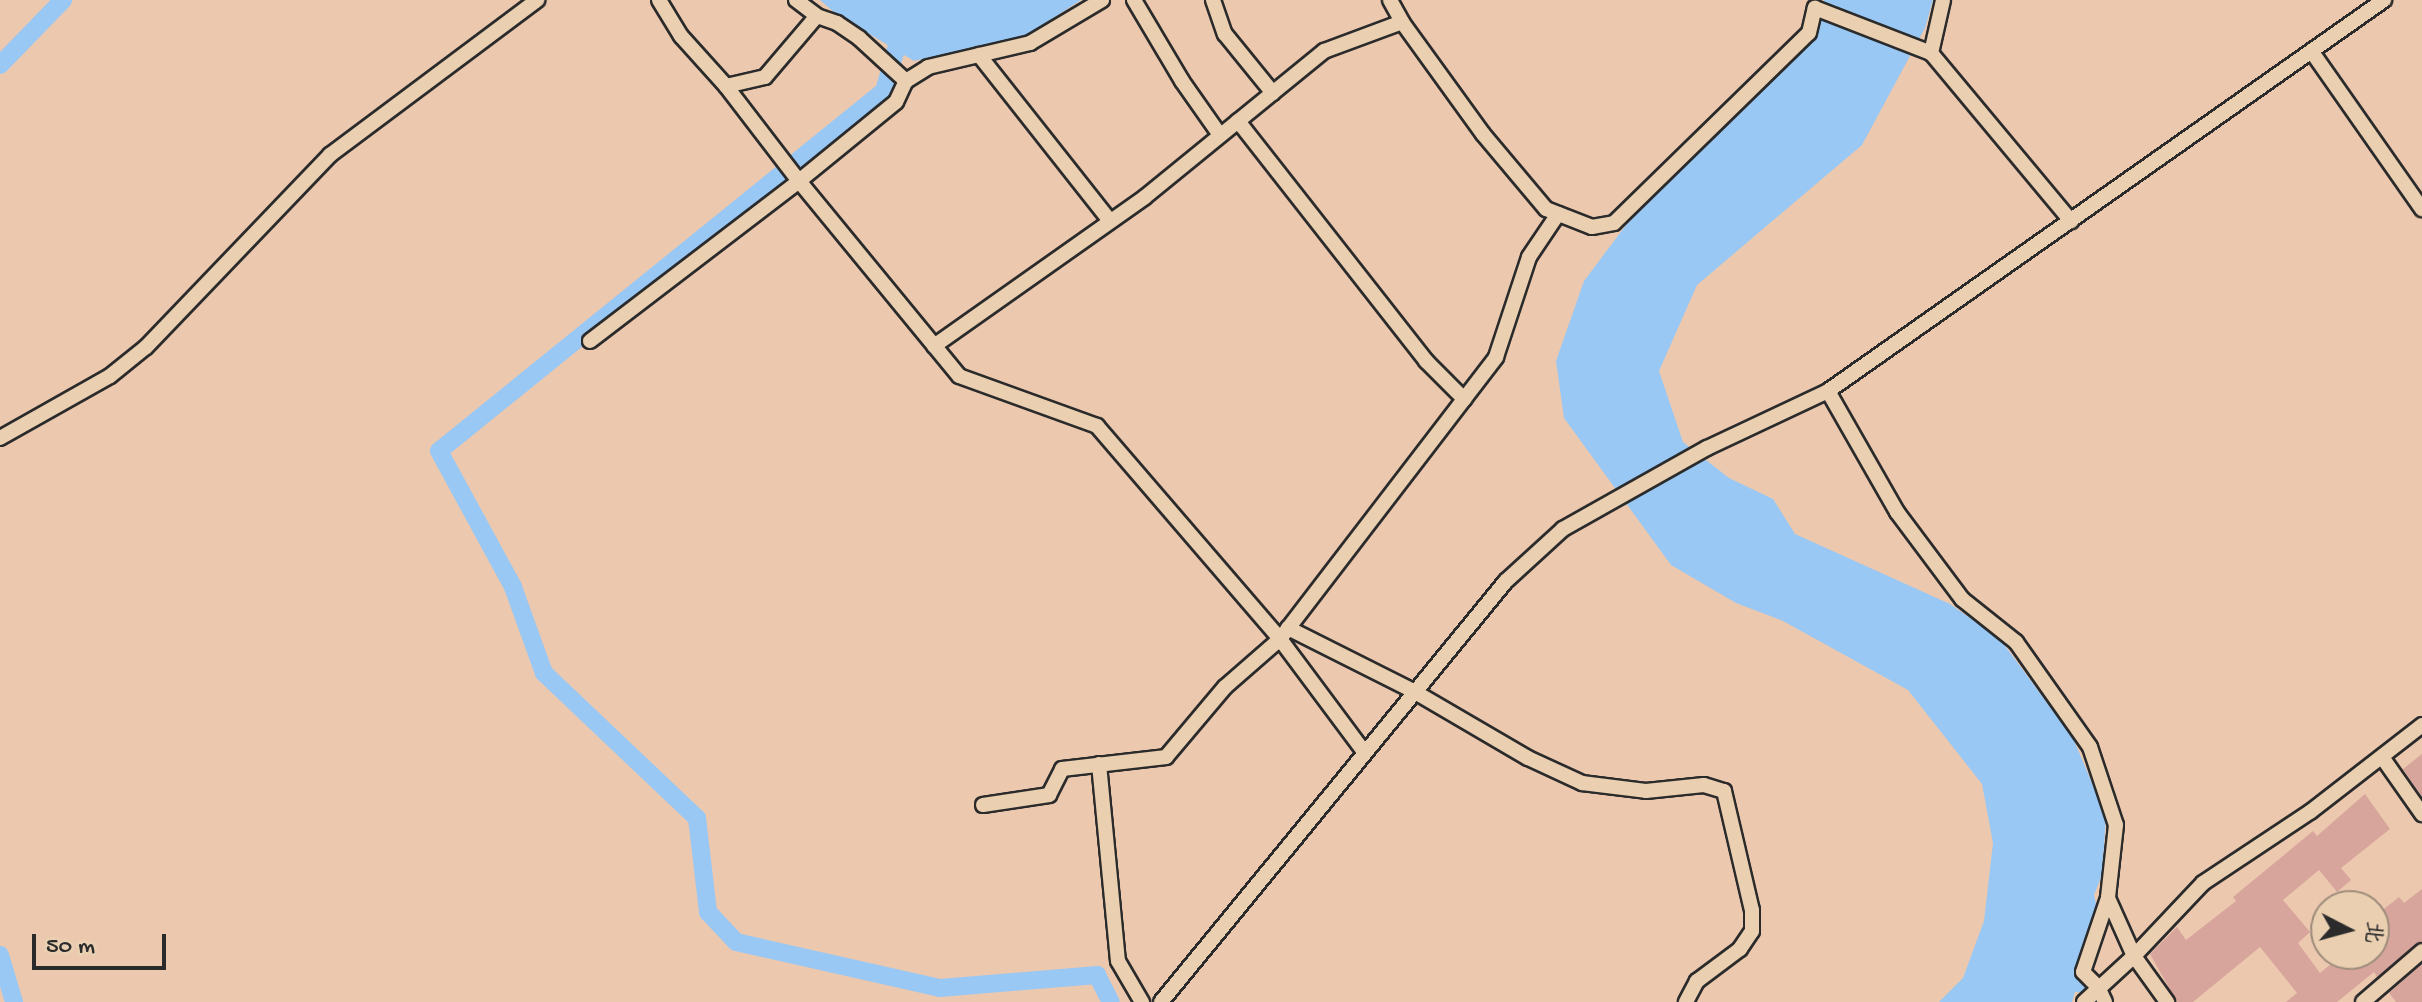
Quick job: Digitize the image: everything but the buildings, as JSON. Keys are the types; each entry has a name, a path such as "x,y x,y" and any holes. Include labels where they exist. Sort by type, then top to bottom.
{"street":[{"path":"0,438 110,376 146,347 330,155 537,0"},
{"path":"659,0 681,36 726,86 799,181 959,376 1097,426 1284,634 1365,753"},
{"path":"796,0 817,16 837,23 859,38 906,81"},
{"path":"590,341 799,181 896,102 906,81 928,67 1030,43 1102,0"},
{"path":"1134,0 1182,81 1220,135"},
{"path":"1213,0 1225,34 1273,93"},
{"path":"1390,0 1402,22 1483,134 1546,209 1592,227 1614,223 1809,33 1815,8 1925,50 2071,221"},
{"path":"1925,50 1943,0"},
{"path":"1161,1002 1506,581 1563,529 1707,448 1828,391 2384,0"},
{"path":"726,86 765,77 817,16"},
{"path":"934,346 1110,221 1324,51 1402,22"},
{"path":"2312,52 2422,209"},
{"path":"979,55 1110,221"},
{"path":"1238,121 1426,361 1464,399"},
{"path":"983,805 1049,795 1062,769 1166,757 1225,687 1284,634 1496,357 1529,257 1558,214"},
{"path":"1828,391 1897,512 1962,599 2016,642 2090,747 2116,825 2108,898 2083,972 2098,987 2105,1002"},
{"path":"1284,634 1415,692 1528,758 1582,783 1646,791 1704,785 1724,791 1752,910 1752,931 1740,949 1697,981 1686,1002"},
{"path":"2084,1002 2134,956 2203,883 2310,812 2422,725"},
{"path":"2382,757 2422,814"},
{"path":"1099,764 1118,961 1142,1002"},
{"path":"2108,898 2134,956 2167,1002"},
{"path":"2363,1002 2422,951"}],"water":[{"path":"820,0 1081,0 1027,35 914,61 835,13"},
{"path":"1824,0 1933,0 1925,28 1862,145 1697,285 1659,371 1683,442 1729,478 1773,499 1795,534 1950,604 2000,639 2073,738 2106,816 2102,875 2094,895 2099,917 2086,933 2083,972 2092,986 2086,993 2075,992 2072,1002 1939,1002 1963,978 1984,921 1993,843 1982,784 1908,690 1783,621 1736,603 1671,565 1564,418 1556,361 1584,281 1626,225 1813,30"}],"waterway":[{"path":"0,65 63,0"},
{"path":"910,0 884,91 439,451 513,587 544,673 697,818 708,912 736,942 940,988 1097,975 1111,1002"},
{"path":"0,955 14,1002"}]}
